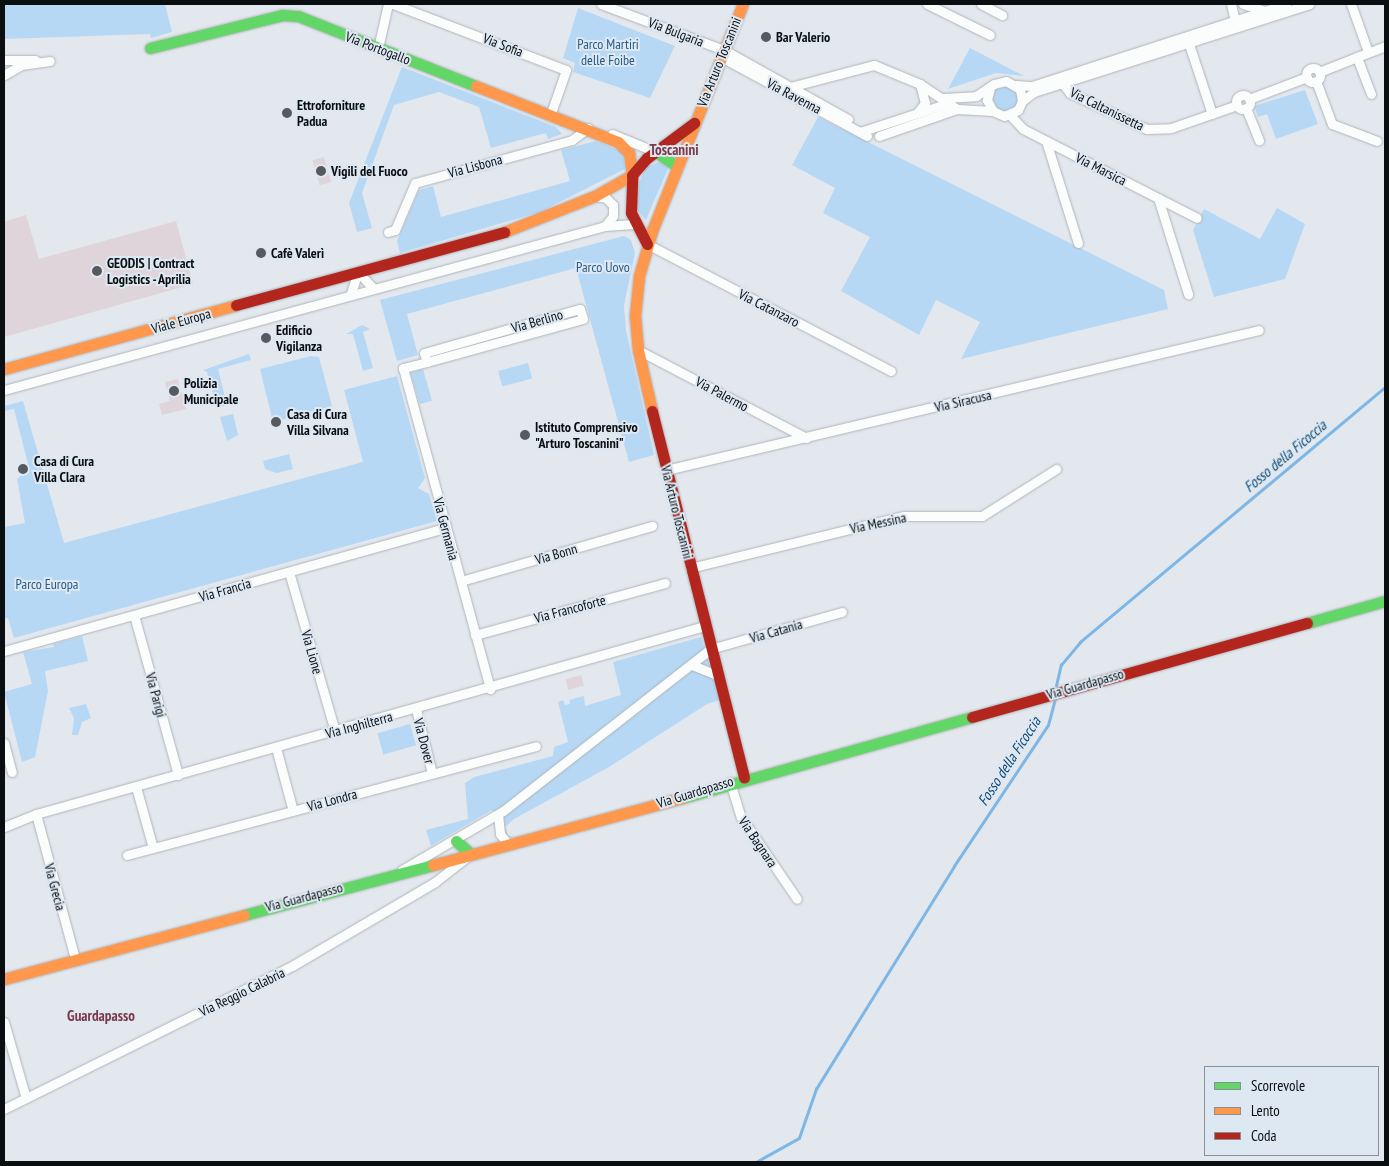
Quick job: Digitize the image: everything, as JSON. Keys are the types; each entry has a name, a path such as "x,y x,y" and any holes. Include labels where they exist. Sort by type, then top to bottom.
{"street":[{"path":"378,48 388,4"},
{"name":"Via Sofia","path":"393,4 566,70 550,116"},
{"name":"Via Bulgaria","path":"600,4 722,53"},
{"name":"Via Arturo Toscanini","path":"741,4 653,226 647,244 635,302 638,350 710,649 744,778"},
{"path":"927,4 990,35"},
{"path":"981,4 1002,15"},
{"path":"1232,4 1235,20"},
{"path":"1244,4 1266,11"},
{"name":"Via Caltanissetta","path":"1187,41 1235,20 1286,4"},
{"name":"Via Caltanissetta","path":"1016,85 1032,86 1060,80 1309,4"},
{"path":"1351,4 1368,52"},
{"name":"Via Portogallo","path":"150,48 289,15 550,116 600,133 627,149 632,175"},
{"path":"1187,41 1212,114"},
{"path":"1377,141 1332,124 1318,76 1385,46"},
{"path":"722,53 848,118"},
{"name":"Via Ravenna","path":"722,53 863,134 892,127"},
{"path":"1357,57 1371,94"},
{"path":"4,60 50,61"},
{"path":"4,75 38,61"},
{"path":"790,87 874,65 920,84 957,109"},
{"name":"Via Caltanissetta","path":"1060,80 1070,93 1147,129 1171,128 1237,104 1241,96 1248,104 1307,77 1318,76"},
{"path":"879,136 892,127 917,113 945,100 962,99 1006,80 1016,85 1022,101 1010,115 993,111 957,109 892,127"},
{"name":"Via Caltanissetta","path":"1022,101 1060,80"},
{"path":"917,113 925,103 920,84"},
{"path":"990,88 987,100 993,111"},
{"path":"1248,104 1259,141"},
{"name":"Via Marsica","path":"1010,115 1020,128 1197,218"},
{"name":"Via Arturo Toscanini","path":"632,175 656,152 695,121"},
{"name":"Via Lisbona","path":"388,232 395,230 415,183 572,140 588,128"},
{"name":"Via Portogallo","path":"600,133 608,132 656,152"},
{"path":"1046,141 1078,243"},
{"path":"656,152 668,156 677,166"},
{"path":"632,175 629,197 633,224 647,244"},
{"name":"Viale Europa","path":"4,369 523,227 595,196 632,175"},
{"path":"595,196 606,198 613,205 614,214 605,226"},
{"path":"1158,198 1188,294"},
{"path":"633,224 653,226"},
{"name":"Viale Europa","path":"4,390 605,226 633,224"},
{"name":"Via Catanzaro","path":"647,244 891,371"},
{"path":"351,294 358,272 373,288"},
{"name":"Via Berlino","path":"403,368 427,362 583,319 580,309 424,353 427,362"},
{"name":"Via Siracusa","path":"666,470 1259,330"},
{"name":"Via Palermo","path":"638,350 806,438"},
{"name":"Via Germania","path":"403,368 490,689"},
{"name":"Via Messina","path":"690,568 904,516 982,516 1056,469"},
{"name":"Via Bonn","path":"460,581 652,526"},
{"name":"Via Francia","path":"4,651 446,528"},
{"name":"Via Lione","path":"289,572 335,732"},
{"name":"Via Francoforte","path":"475,635 665,583"},
{"name":"Via Guardapasso","path":"4,979 400,871 470,855 1385,601"},
{"name":"Via Catania","path":"710,649 842,612"},
{"name":"Via Parigi","path":"134,615 178,775"},
{"name":"Via Inghilterra","path":"4,827 8,821 490,689 705,626"},
{"path":"400,871 456,841 498,814 692,665 710,649"},
{"path":"692,665 717,675"},
{"name":"Via Dover","path":"416,709 432,773"},
{"path":"4,743 12,772"},
{"name":"Via Londra","path":"127,856 536,746"},
{"path":"276,748 293,811"},
{"name":"Via Bagnara","path":"730,782 742,819 797,898"},
{"path":"136,787 153,848"},
{"name":"Via Grecia","path":"36,814 75,959"},
{"path":"498,814 500,834 509,844"},
{"path":"456,841 470,855"},
{"name":"Via Reggio Calabria","path":"4,1109 292,966 435,882 470,855"},
{"path":"4,1022 26,1098"}],"green space":[{"path":"4,4 165,4 172,32 151,38 150,34 4,39"},
{"name":"Parco Martiri delle Foibe","path":"578,8 675,46 650,98 573,72 575,63 563,58"},
{"path":"970,48 1024,76 996,73 948,89"},
{"path":"402,67 556,127 562,134 548,139 546,133 491,148 479,107 439,92 394,105 362,193 372,228 357,232 349,203"},
{"path":"1004,84 1014,88 1018,98 1014,108 1004,112 994,108 990,98 994,88"},
{"path":"1305,90 1318,124 1276,139 1267,114 1258,117 1254,106"},
{"path":"818,117 1164,290 1168,309 961,359 980,322 936,300 919,335 841,291 870,237 823,213 835,188 792,165"},
{"path":"596,141 623,152 625,169 540,212 400,253 397,241 419,190 433,186 441,217 570,181 561,150"},
{"path":"662,161 670,164 646,220 637,210 636,190 646,167"},
{"path":"1277,208 1305,224 1285,279 1214,297 1193,230 1204,209 1260,239"},
{"name":"Parco Uovo","path":"624,236 631,240 635,253 624,306 626,330 654,455 629,462 576,268 407,314 418,355 397,361 380,300"},
{"path":"362,325 370,329 363,332 373,368 363,371 353,334 346,334"},
{"path":"249,354 251,360 218,369 227,405 217,408 207,372 203,370"},
{"path":"311,356 319,357 332,406 277,421 272,418 260,369"},
{"path":"528,363 532,378 502,386 498,371"},
{"path":"423,369 432,401 420,404 411,373"},
{"name":"Parco Europa","path":"397,376 425,478 418,488 429,494 437,521 14,638 8,618 4,619 4,527 25,523 17,479 29,468 14,409 4,411 4,406 23,401 64,543 363,462 344,390"},
{"path":"233,414 238,435 227,441 220,417"},
{"path":"289,454 293,469 277,473 265,469 263,461"},
{"path":"82,636 88,661 45,671 48,691 35,757 22,762 4,692 32,684 23,652 54,647 53,644"},
{"path":"701,637 720,700 707,704 609,767 514,819 505,827 508,836 513,837 507,837 505,835 502,821 492,810 431,846 426,830 468,819 465,783 474,777 553,756 554,747 568,742 558,702 563,700 565,705 570,704 569,700 584,696 585,706 621,695 613,662"},
{"path":"86,704 91,718 82,722 78,735 72,735 74,718 69,708"},
{"path":"410,724 416,745 383,755 377,733"}],"building":[{"name":"Vigili del Fuoco","path":"324,157 331,182 320,185 312,160"},
{"name":"GEODIS | Contract Logistics - Aprilia","path":"26,215 39,259 176,221 193,284 4,337 4,222"},
{"name":"Polizia Municipale","path":"178,379 186,409 162,415 159,404 170,401 165,382"},
{"path":"581,675 584,686 568,690 566,679"}],"waterway":[{"name":"Fosso della Ficoccia","path":"1055,690 1061,665 1080,642 1385,387"},
{"name":"Fosso della Ficoccia","path":"756,1162 799,1138 816,1089 954,866 1048,725 1055,698"}],"traffic: fast":[{"path":"150,48 282,15 298,16 476,86"},
{"path":"656,152 677,166"},
{"path":"1307,623 1385,601"},
{"path":"682,798 972,717"},
{"path":"456,841 471,854"},
{"path":"244,915 433,865"}],"traffic: slow":[{"path":"652,411 638,350 635,316 639,276 652,231 743,4"},
{"path":"476,86 618,142 629,153 632,175"},
{"path":"504,232 595,196 632,175"},
{"path":"4,369 236,305"},
{"path":"433,865 682,798"},
{"path":"4,979 244,915"}],"traffic: jam":[{"path":"647,244 631,213 632,175 647,158 694,123"},
{"path":"236,305 504,232"},
{"path":"652,411 744,778"},
{"path":"972,717 1307,623"}],"place":[{"name":"Bar Valerio","path":"766,37"},
{"name":"Ettroforniture Padua","path":"287,113"},
{"name":"Vigili del Fuoco","path":"321,171"},
{"name":"Cafè Valerì","path":"261,253"},
{"name":"GEODIS | Contract Logistics - Aprilia","path":"97,271"},
{"name":"Edificio Vigilanza","path":"266,338"},
{"name":"Polizia Municipale","path":"174,391"},
{"name":"Casa di Cura Villa Silvana","path":"276,422"},
{"name":"Istituto Comprensivo \"Arturo Toscanini\"","path":"525,435"},
{"name":"Casa di Cura Villa Clara","path":"23,469"}],"district":[{"name":"Toscanini","path":"674,150"},
{"name":"Guardapasso","path":"101,1016"}]}
